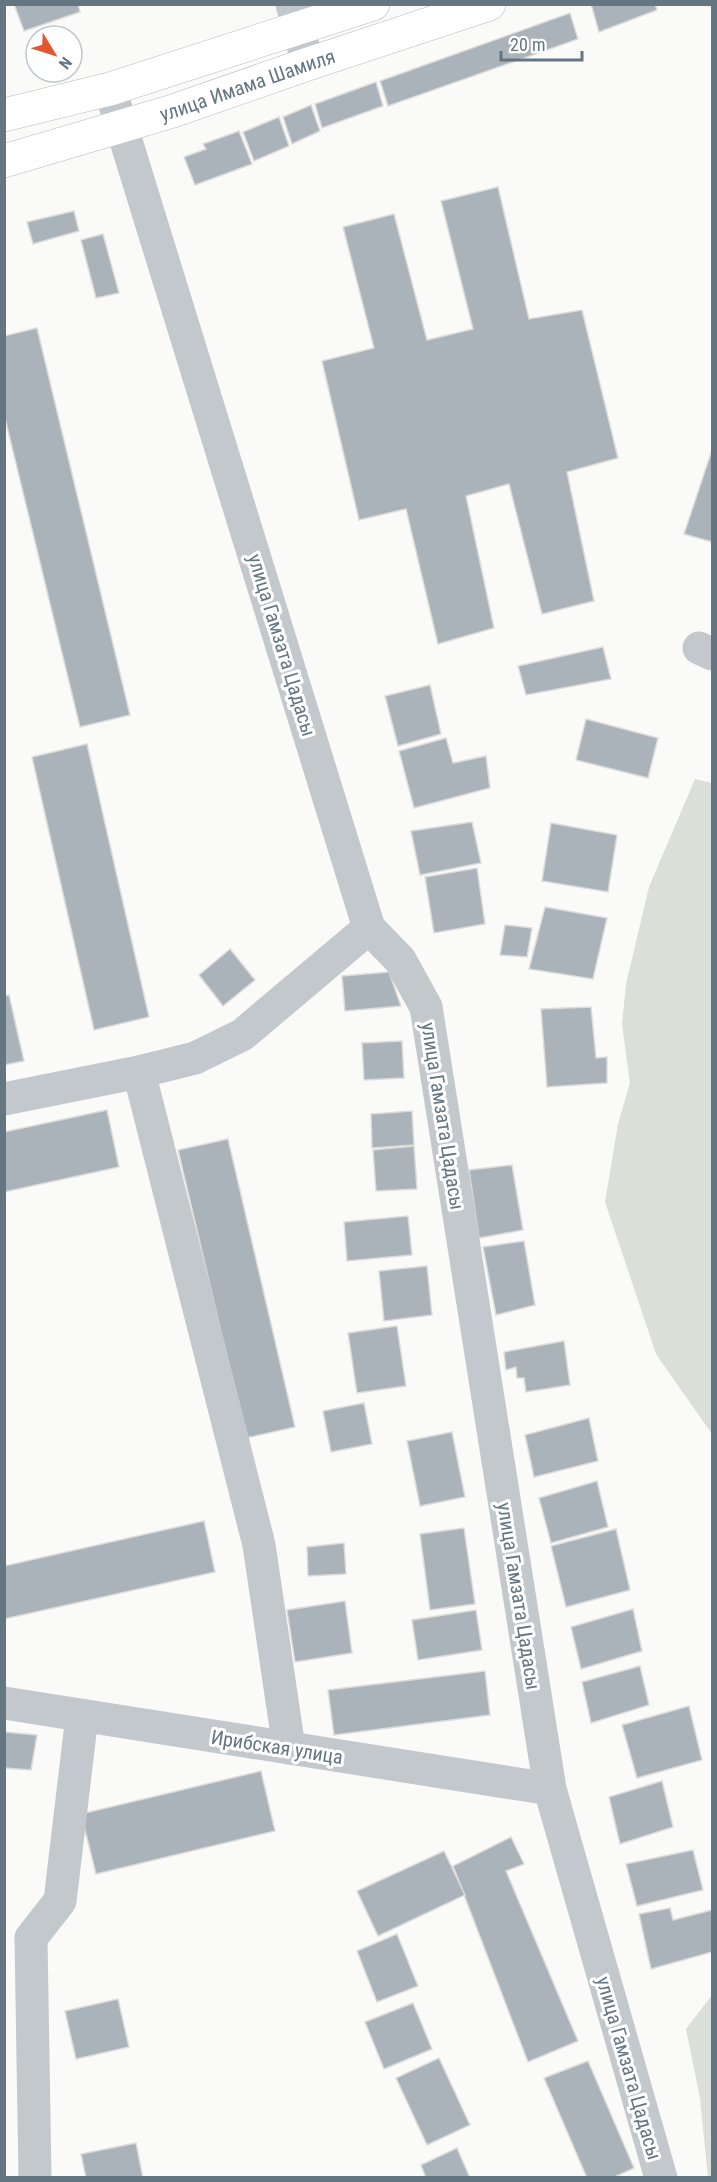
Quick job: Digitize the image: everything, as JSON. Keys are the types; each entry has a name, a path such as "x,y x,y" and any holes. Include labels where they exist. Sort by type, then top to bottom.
{"main road":[{"name":"улица Имама Шамиля","path":"4,115 110,89 373,4"},
{"name":"улица Имама Шамиля","path":"4,160 173,111 489,4"}],"street":[{"path":"292,4 308,64"},
{"name":"улица Гамзата Цадасы","path":"110,89 369,928 400,960 426,1007 550,1789 661,2178"},
{"path":"4,1099 139,1072 195,1058 242,1035 369,928"},
{"path":"139,1072 259,1545 289,1748"},
{"name":"Ирибская улица","path":"4,1703 550,1789"},
{"path":"35,2178 31,1938 60,1901 82,1716"}],"shaded area":[{"path":"695,779 712,783 712,1434 656,1354 605,1202 618,1124 630,1083 622,1024 626,984 649,887"},
{"path":"712,1995 712,2177 708,2178 700,2098 686,2029"}],"building":[{"path":"14,4 78,4 80,12 45,24 24,24 24,31"},
{"path":"591,4 655,4 657,10 599,32"},
{"path":"570,13 578,39 388,106 380,81"},
{"path":"376,82 383,106 322,128 315,104"},
{"path":"311,105 320,131 292,144 283,117"},
{"path":"279,117 289,146 254,161 243,132"},
{"path":"239,131 252,164 195,185 184,157 206,149 203,144"},
{"path":"498,187 529,319 582,310 618,458 567,472 594,601 542,614 509,484 466,496 494,628 438,644 406,509 359,520 322,361 374,348 343,227 394,214 427,340 473,329 441,201"},
{"path":"74,211 79,231 33,244 27,222"},
{"path":"103,234 119,293 96,298 81,240"},
{"path":"37,328 130,715 80,727 4,414 4,336"},
{"path":"712,450 712,542 684,534"},
{"path":"603,647 611,679 526,695 518,666"},
{"path":"430,685 441,734 398,746 385,696"},
{"path":"586,719 658,738 648,778 576,760"},
{"path":"446,738 453,763 486,756 490,788 414,808 399,751"},
{"path":"87,744 149,1017 94,1030 32,757"},
{"path":"472,822 481,863 420,875 411,831"},
{"path":"551,823 617,835 608,892 542,881"},
{"path":"477,868 485,924 434,933 425,877"},
{"path":"545,907 607,918 593,979 529,969"},
{"path":"505,925 532,928 527,957 500,955"},
{"path":"230,949 255,980 223,1006 199,975"},
{"path":"389,972 401,1006 345,1011 342,976"},
{"path":"9,995 24,1061 4,1065 4,996"},
{"path":"591,1007 596,1058 607,1057 607,1083 547,1087 541,1009"},
{"path":"402,1041 404,1078 364,1080 362,1043"},
{"path":"107,1110 119,1167 4,1192 4,1132"},
{"path":"412,1111 414,1145 372,1148 371,1114"},
{"path":"228,1139 295,1427 246,1438 178,1150"},
{"path":"414,1146 417,1189 376,1191 373,1150"},
{"path":"512,1165 523,1230 479,1238 469,1170"},
{"path":"408,1216 412,1255 347,1261 344,1222"},
{"path":"524,1241 535,1305 496,1315 483,1247"},
{"path":"427,1266 432,1315 384,1321 379,1271"},
{"path":"397,1326 406,1386 357,1393 348,1333"},
{"path":"564,1341 570,1385 526,1392 524,1378 517,1378 516,1367 506,1370 504,1352"},
{"path":"364,1403 372,1444 331,1452 323,1411"},
{"path":"589,1418 598,1461 534,1477 525,1435"},
{"path":"452,1432 465,1497 420,1506 407,1441"},
{"path":"597,1481 608,1527 551,1543 539,1498"},
{"path":"204,1521 215,1572 4,1619 4,1566"},
{"path":"464,1528 475,1604 430,1610 420,1534"},
{"path":"616,1529 630,1590 566,1607 551,1546"},
{"path":"344,1543 346,1574 308,1576 307,1547"},
{"path":"345,1601 352,1653 295,1662 287,1610"},
{"path":"633,1609 642,1651 581,1669 571,1627"},
{"path":"476,1610 482,1650 418,1660 412,1620"},
{"path":"640,1666 649,1705 591,1723 582,1682"},
{"path":"485,1671 490,1715 334,1735 328,1690"},
{"path":"689,1706 702,1760 637,1778 622,1725"},
{"path":"4,1732 37,1735 31,1770 4,1768"},
{"path":"261,1771 275,1831 96,1874 81,1814"},
{"path":"662,1781 673,1827 620,1844 609,1797"},
{"path":"511,1837 524,1864 506,1871 578,2041 528,2062 453,1866"},
{"path":"693,1850 703,1890 637,1906 626,1864"},
{"path":"444,1851 465,1895 378,1936 357,1891"},
{"path":"670,1908 673,1920 712,1910 712,1952 651,1969 639,1914"},
{"path":"397,1934 418,1986 377,2002 357,1951"},
{"path":"118,1999 129,2047 76,2059 65,2011"},
{"path":"413,2003 432,2049 384,2069 365,2022"},
{"path":"439,2058 470,2125 427,2145 396,2078"},
{"path":"588,2061 634,2168 612,2178 587,2178 544,2078"},
{"path":"136,2143 143,2178 86,2178 81,2154"},
{"path":"457,2148 470,2178 426,2178 421,2165"}]}
